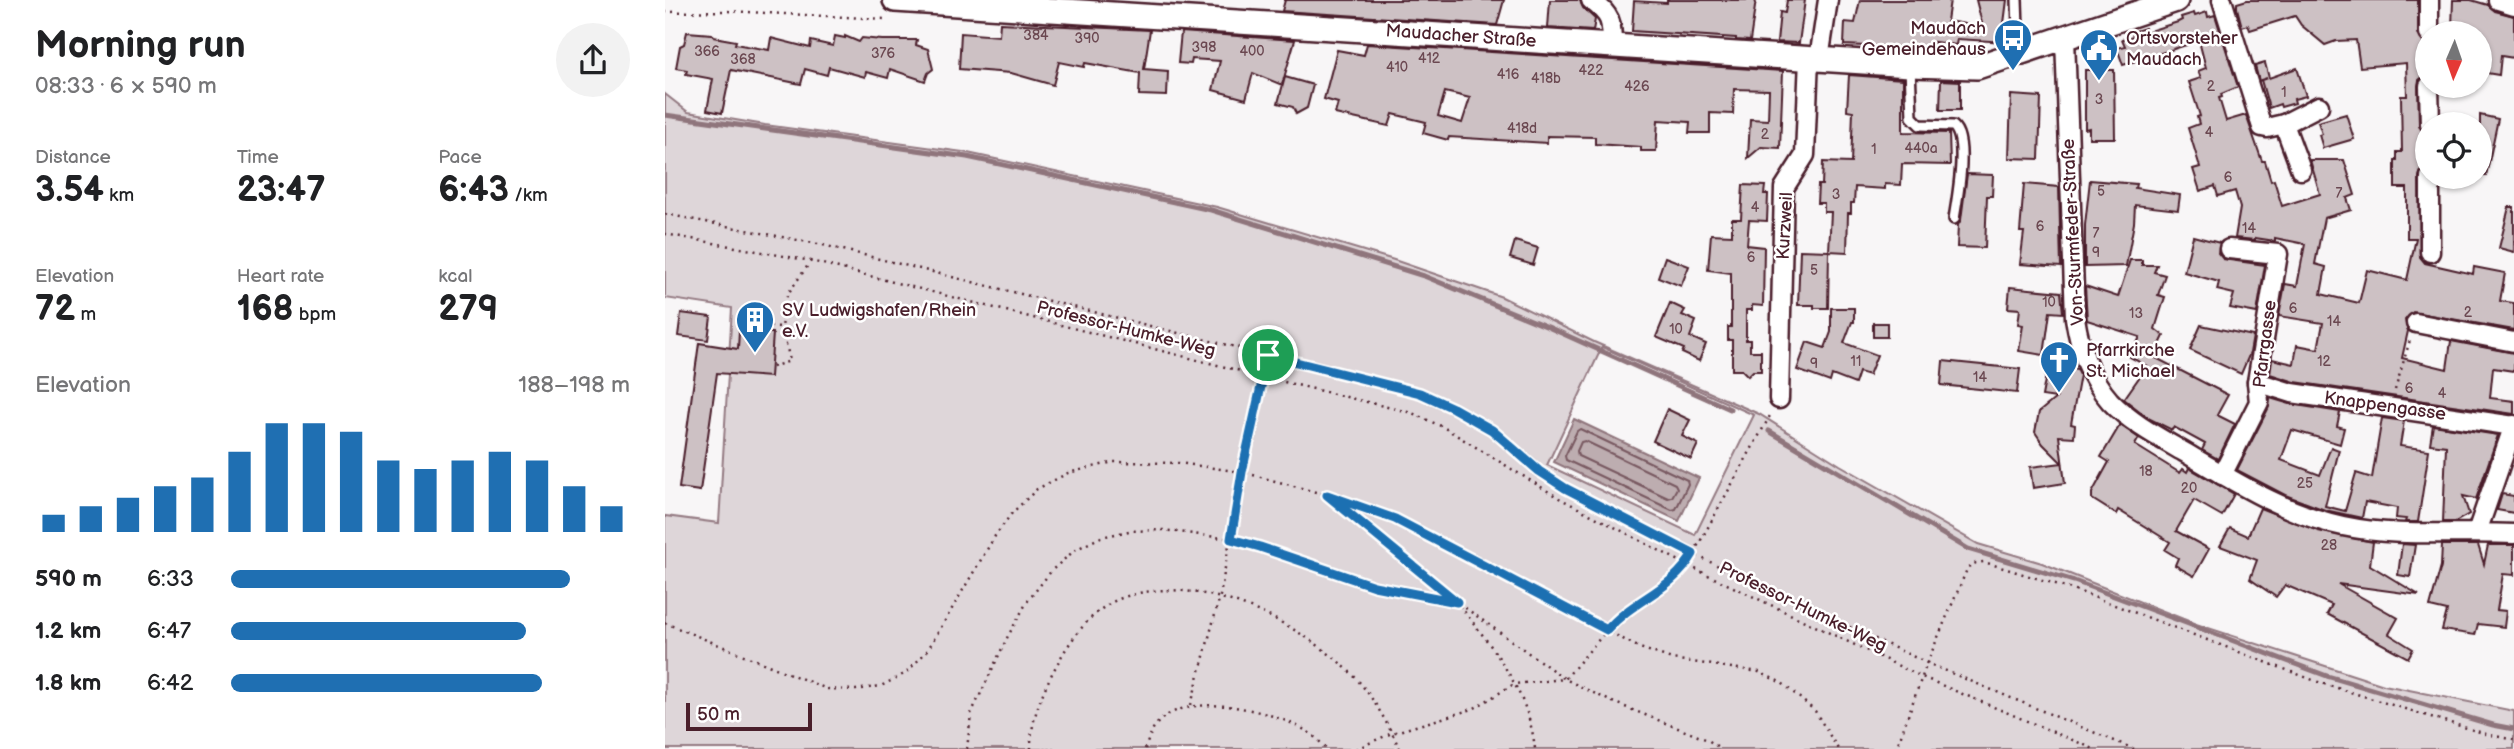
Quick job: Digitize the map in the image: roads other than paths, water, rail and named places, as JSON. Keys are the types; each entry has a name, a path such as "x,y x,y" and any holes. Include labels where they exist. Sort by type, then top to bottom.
{"street":[{"path":"1591,0 1608,6 1612,46"},
{"name":"Kurzweil","path":"1779,399 1784,188 1805,155 1814,58 1828,0"},
{"name":"Maudacher Straße","path":"890,9 931,1 1909,65 1977,66 2065,38 2137,7 2176,0"},
{"path":"2223,0 2262,127 2284,124 2319,106"},
{"path":"2429,0 2429,21"},
{"path":"2498,0 2514,5"},
{"name":"Von-Sturmfeder-Straße","path":"2065,38 2073,295 2079,341 2094,378 2109,400 2127,417 2222,475 2283,506 2344,526 2417,533 2514,534"},
{"path":"2284,124 2301,170"},
{"path":"2430,189 2430,252"},
{"name":"Pfarrgasse","path":"2222,475 2259,402 2257,382 2278,254 2229,249"},
{"path":"2416,323 2514,342"},
{"name":"Knappengasse","path":"2257,382 2292,393 2514,426"},
{"path":"2477,532 2514,426"}],"lane":[{"path":"2017,0 2018,29 2025,51"},
{"path":"1909,65 1912,117 1920,125 1950,125 1959,131 1961,162 1954,219"}],"water":[{"path":"1574,419 1699,478 1679,521 1554,462"}],"waterway":[{"path":"665,115 967,157 1211,210 1424,276 1548,327 1730,409"},
{"path":"1769,431 1968,549 2074,581 2327,676 2514,729"}],"place":[{"name":"Maudach Gemeindehaus","path":"2013,72"},
{"name":"Ortsvorsteher Maudach","path":"2099,82"},
{"name":"SV Ludwigshafen/Rhein e.V.","path":"755,354"},
{"name":"Pfarrkirche St. Michael","path":"2059,394"}]}
